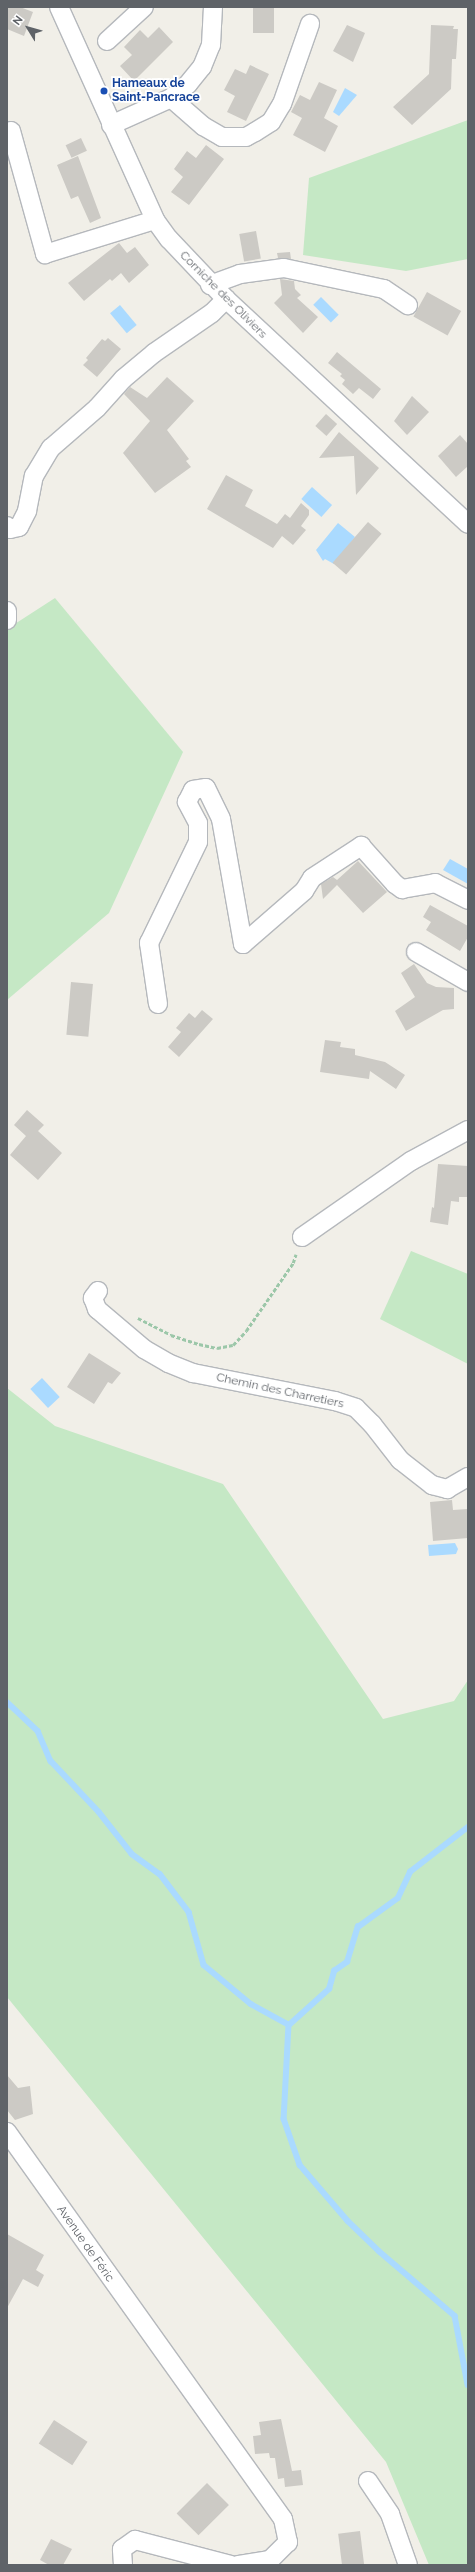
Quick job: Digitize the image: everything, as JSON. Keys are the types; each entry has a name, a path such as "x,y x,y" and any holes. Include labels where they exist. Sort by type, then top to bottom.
{"street":[{"name":"Corniche des Oliviers","path":"58,7 155,220 179,252 210,284 468,524"},
{"path":"107,41 144,7"},
{"path":"111,125 171,98 188,84 202,67 211,45 213,7"},
{"path":"171,98 203,126 222,137 246,136 255,132 271,122 282,104 310,24"},
{"path":"11,131 45,254 155,220"},
{"path":"210,284 240,274 284,268 384,289 408,305"},
{"path":"7,526 10,529 19,527 27,511 34,476 51,448 97,408 123,378 154,353 212,313 226,299"},
{"path":"7,611 7,620"},
{"path":"158,1004 149,943 198,842 198,823 187,802 193,790 206,788 221,819 243,944 304,891 312,878 362,846 395,884 402,889 435,883 468,900"},
{"path":"416,952 468,982"},
{"path":"302,1237 411,1161 468,1130"},
{"name":"Chemin des Charretiers","path":"98,1290 93,1298 97,1309 144,1349 168,1363 193,1372 335,1400 356,1408 372,1424 400,1460 432,1485 447,1489 468,1478"},
{"name":"Avenue de Féric","path":"7,2132 283,2519 288,2542 270,2560 237,2565"},
{"path":"368,2480 390,2514 408,2565"},
{"path":"123,2565 122,2549 135,2540 231,2565"}],"path":[{"path":"131,1315 171,1335 199,1344 217,1348 233,1345 246,1331 293,1263 302,1237"}],"green space":[{"path":"468,120 468,259 406,271 303,255 309,178"},
{"path":"55,598 183,752 109,913 7,1000 7,629"},
{"path":"411,1251 468,1274 468,1364 380,1319"},
{"path":"7,1388 55,1426 223,1484 383,1719 454,1701 468,1680 468,2565 429,2565 386,2462 7,1997"}],"water":[{"path":"345,88 357,95 339,116 333,112"},
{"path":"321,297 339,315 331,322 313,305"},
{"path":"120,305 137,325 127,333 110,313"},
{"path":"312,487 332,505 321,517 301,499"},
{"path":"338,523 355,537 334,564 325,559 323,561 316,550"},
{"path":"450,859 468,869 468,884 443,870"},
{"path":"42,1378 60,1397 48,1408 30,1389"},
{"path":"455,1543 458,1549 456,1554 429,1556 428,1545"}],"building":[{"path":"7,7 20,7 33,12 24,36 7,29"},
{"path":"253,7 274,7 274,33 253,33"},
{"path":"347,25 365,33 353,62 333,51"},
{"path":"431,25 454,26 453,29 458,29 456,59 452,59 451,89 412,125 393,107 429,74"},
{"path":"159,27 173,42 134,81 120,66 132,55 124,47 140,30 148,38"},
{"path":"250,65 269,74 246,121 227,112 235,96 224,90 235,69 246,74"},
{"path":"319,82 337,90 324,118 338,126 325,152 293,135 302,118 291,112 300,95 310,100"},
{"path":"81,138 87,151 72,158 66,145"},
{"path":"206,145 224,159 189,205 171,192 183,177 174,169 187,151 196,158"},
{"path":"78,156 101,218 90,223 78,196 71,199 57,165"},
{"path":"256,231 261,259 244,262 239,234"},
{"path":"119,243 127,253 135,247 149,265 129,283 121,273 112,281 110,279 84,301 68,283"},
{"path":"290,252 291,259 278,258 277,253"},
{"path":"280,279 294,281 295,289 301,295 297,298 318,317 303,333 274,303 282,295"},
{"path":"427,292 461,311 448,335 413,316"},
{"path":"108,338 121,349 97,377 83,365 88,360 86,358 102,339 105,341"},
{"path":"337,352 381,389 373,399 359,388 353,394 342,384 345,380 340,376 342,374 328,363"},
{"path":"167,377 194,401 167,430 189,459 186,461 191,467 155,493 123,453 150,421 124,394 130,387 147,398"},
{"path":"412,396 429,412 407,435 394,421"},
{"path":"326,414 337,424 326,436 315,426"},
{"path":"339,432 379,468 356,495 354,456 319,458"},
{"path":"460,435 468,444 468,466 456,477 438,456"},
{"path":"226,475 253,490 245,506 277,524 285,514 290,518 301,503 309,510 309,515 301,526 306,530 293,545 282,536 273,548 207,509"},
{"path":"368,522 382,534 346,575 333,563"},
{"path":"358,861 387,892 363,913 337,885 323,899 321,884 333,877 337,880"},
{"path":"430,905 468,926 468,937 460,951 426,930 431,922 423,917"},
{"path":"414,964 427,983 436,987 454,988 454,1009 443,1010 406,1031 395,1011 415,997 401,973"},
{"path":"71,982 93,984 88,1037 66,1035"},
{"path":"202,1010 213,1019 179,1057 168,1047 181,1032 176,1028 189,1013 195,1018"},
{"path":"325,1040 341,1042 340,1047 355,1049 355,1055 385,1062 405,1075 396,1089 370,1071 369,1079 320,1072"},
{"path":"27,1110 44,1125 38,1131 62,1153 38,1180 10,1155 26,1136 14,1125"},
{"path":"438,1164 468,1166 468,1197 459,1197 459,1202 451,1201 448,1225 430,1222 432,1207 434,1208"},
{"path":"89,1353 121,1373 112,1384 108,1382 94,1404 67,1387"},
{"path":"452,1500 453,1510 468,1509 468,1538 433,1541 430,1502"},
{"path":"7,2075 18,2088 30,2086 33,2114 15,2120 7,2110"},
{"path":"7,2234 44,2255 36,2270 44,2275 38,2287 23,2279 7,2308"},
{"path":"281,2419 292,2471 301,2470 303,2485 285,2487 284,2478 278,2479 275,2458 270,2458 269,2453 255,2454 253,2436 261,2435 259,2422"},
{"path":"54,2420 88,2442 72,2465 39,2443"},
{"path":"207,2483 229,2505 199,2535 177,2513"},
{"path":"360,2531 364,2565 342,2565 338,2534"},
{"path":"51,2539 72,2549 63,2565 49,2565 40,2560"}],"waterway":[{"path":"7,1702 38,1731 51,1761 99,1812 132,1854 160,1874 189,1912 204,1965 251,2004 289,2025 284,2119 300,2165 348,2221 379,2251 455,2316 468,2385"},
{"path":"289,2025 329,1989 334,1971 347,1962 358,1927 398,1898 410,1872 468,1827"}],"place":[{"name":"Hameaux de Saint-Pancrace","path":"104,91"}]}
